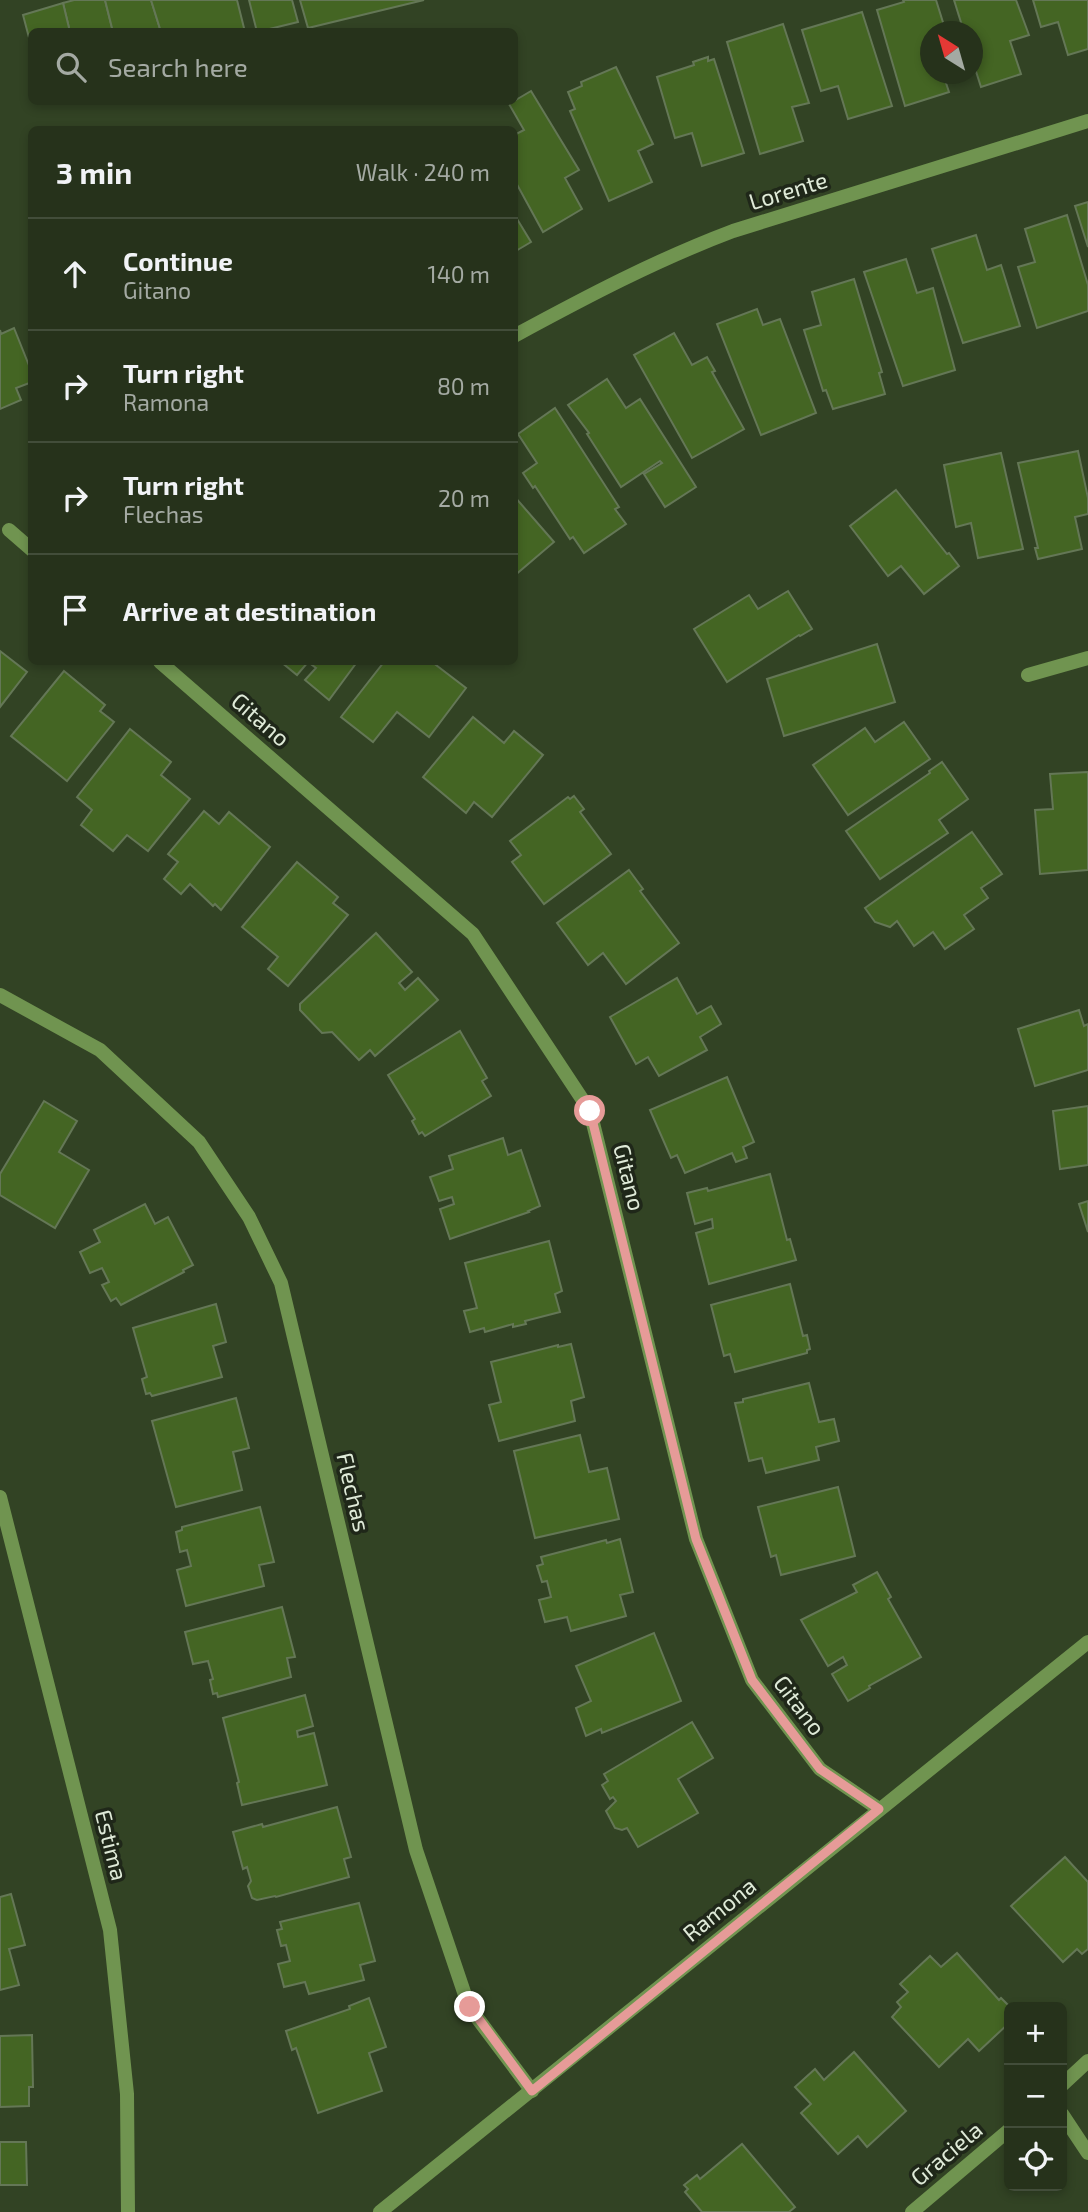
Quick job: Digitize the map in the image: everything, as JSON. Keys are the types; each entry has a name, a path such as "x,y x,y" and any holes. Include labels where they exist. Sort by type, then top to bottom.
{"street":[{"name":"Lorente","path":"518,334 610,284 675,253 733,231 1088,121"},
{"path":"9,530 28,547"},
{"path":"1028,674 1088,658"},
{"name":"Gitano","path":"163,665 473,934 590,1111 696,1539 752,1680 820,1769 879,1809"},
{"name":"Flechas","path":"0,995 100,1051 199,1142 249,1217 281,1283 416,1850 470,2007 532,2091"},
{"name":"Estima","path":"0,1497 110,1930 127,2094 128,2212"},
{"name":"Ramona","path":"380,2212 1088,1642"},
{"path":"1067,2080 1088,2061"},
{"path":"1067,2122 1088,2153"},
{"name":"Graciela","path":"912,2212 1004,2134"}],"building":[{"path":"74,0 105,0 112,28 69,28 63,3"},
{"path":"105,0 151,0 160,28 112,28"},
{"path":"151,0 237,0 244,28 160,28"},
{"path":"249,0 292,0 298,22 273,28 256,28"},
{"path":"300,0 424,0 308,28"},
{"path":"903,0 936,0 943,21 920,21 920,84 946,84 949,92 905,106 877,10 904,2"},
{"path":"954,0 1016,0 1029,35 1010,41 1021,74 981,87 983,21 961,21"},
{"path":"1033,0 1088,0 1088,49 1068,55 1058,22 1041,27"},
{"path":"63,3 69,28 28,28 28,34 23,15"},
{"path":"862,12 892,106 848,119 838,86 821,91 802,30"},
{"path":"783,24 809,103 792,107 803,141 760,154 727,42"},
{"path":"708,57 708,61 714,59 744,153 702,166 692,133 675,138 657,77 694,65 693,62"},
{"path":"616,67 653,144 638,151 652,182 609,201 570,111 575,109 568,92 582,86 581,82"},
{"path":"531,91 579,170 565,178 582,209 543,232 518,186 518,133 524,130 510,105 518,105 518,99"},
{"path":"1088,202 1088,247 1075,206"},
{"path":"1067,215 1088,285 1088,311 1037,328 1018,267 1035,262 1025,229"},
{"path":"518,221 531,242 518,250"},
{"path":"976,235 987,270 1001,265 1020,326 963,343 932,249"},
{"path":"906,259 917,293 933,288 955,370 903,386 864,272"},
{"path":"854,279 882,372 879,373 885,394 833,409 826,390 823,391 804,330 821,325 812,292"},
{"path":"757,309 763,325 780,319 816,413 761,435 717,324"},
{"path":"14,328 28,363 28,384 16,388 21,400 0,409 0,330 1,334"},
{"path":"674,333 692,365 707,357 715,371 712,372 744,429 692,458 634,355"},
{"path":"607,379 626,408 640,399 696,487 665,507 644,474 662,463 660,461 621,487 587,434 589,433 568,405"},
{"path":"555,408 619,507 615,509 626,524 584,553 573,537 570,539 535,486 533,488 523,473 537,463 518,434"},
{"path":"1078,451 1088,498 1088,514 1075,517 1082,549 1038,559 1035,548 1038,548 1018,463"},
{"path":"1001,453 1023,549 978,558 971,523 956,527 944,465"},
{"path":"896,490 959,566 924,594 901,566 888,576 850,526"},
{"path":"518,501 554,542 518,573"},
{"path":"788,591 812,629 727,682 694,629 749,595 758,609"},
{"path":"877,644 895,702 784,736 767,679"},
{"path":"0,651 27,672 0,707"},
{"path":"285,665 305,665 297,675"},
{"path":"312,665 355,665 329,700 305,680 316,668"},
{"path":"382,665 436,665 466,688 429,737 397,712 373,742 341,717"},
{"path":"64,671 105,705 100,711 114,722 67,781 11,736"},
{"path":"473,717 504,743 514,731 543,755 492,817 474,802 466,813 423,777"},
{"path":"904,722 930,759 848,815 813,765 865,728 875,742"},
{"path":"130,729 171,762 161,775 190,799 148,851 127,835 113,851 81,825 92,810 77,797"},
{"path":"942,762 968,799 939,820 948,833 880,879 846,831"},
{"path":"1088,772 1088,870 1040,874 1035,810 1053,809 1050,774"},
{"path":"574,796 584,809 580,812 611,854 544,904 512,862 521,855 510,841 568,797 570,799"},
{"path":"204,811 219,824 229,812 270,847 221,910 190,884 181,894 164,879 178,862 168,854"},
{"path":"972,832 1002,874 981,888 988,898 964,915 974,929 945,949 933,932 914,946 897,921 890,927 875,922 865,908"},
{"path":"297,862 338,897 333,903 348,915 288,986 268,969 278,957 242,927"},
{"path":"629,870 643,889 640,891 679,943 626,984 603,953 588,965 557,923"},
{"path":"376,933 412,972 399,983 405,990 418,978 438,1000 375,1056 370,1050 359,1060 332,1032 322,1033 300,1010 300,1004"},
{"path":"677,978 697,1014 711,1006 721,1024 700,1037 707,1050 659,1076 648,1057 636,1064 610,1017"},
{"path":"1079,1010 1084,1026 1088,1024 1088,1070 1035,1086 1018,1029"},
{"path":"460,1031 487,1078 482,1081 491,1096 425,1136 422,1132 419,1134 412,1121 415,1119 388,1075"},
{"path":"727,1077 754,1142 743,1147 747,1158 736,1162 732,1153 685,1173 677,1155 671,1158 650,1110"},
{"path":"44,1101 77,1121 59,1152 89,1170 55,1228 0,1195 0,1174"},
{"path":"1088,1106 1088,1165 1060,1169 1053,1111"},
{"path":"503,1138 508,1155 521,1150 540,1206 450,1239 440,1209 454,1204 452,1197 439,1201 430,1177 453,1169 449,1156"},
{"path":"770,1174 787,1240 790,1239 796,1260 709,1284 696,1233 713,1228 712,1219 695,1224 687,1193 707,1188 708,1191"},
{"path":"1088,1201 1088,1232 1079,1204"},
{"path":"145,1204 155,1224 168,1217 193,1265 121,1305 116,1298 111,1301 102,1285 109,1282 102,1268 90,1273 80,1252 100,1242 94,1230"},
{"path":"549,1241 562,1291 555,1294 560,1312 513,1327 513,1324 485,1332 484,1328 470,1332 464,1311 477,1308 465,1263"},
{"path":"790,1284 803,1336 807,1335 810,1349 807,1353 735,1372 730,1354 724,1356 711,1305"},
{"path":"216,1304 226,1342 213,1346 222,1377 152,1396 150,1393 146,1394 142,1379 147,1377 133,1328"},
{"path":"571,1344 584,1397 571,1401 575,1421 499,1441 489,1405 501,1402 491,1362"},
{"path":"809,1383 819,1422 834,1419 839,1441 816,1447 819,1460 766,1473 762,1458 749,1461 735,1403"},
{"path":"236,1398 249,1448 233,1452 242,1490 176,1507 152,1421"},
{"path":"580,1435 589,1472 607,1468 619,1519 535,1538 514,1451"},
{"path":"838,1487 855,1556 781,1575 776,1555 771,1557 758,1507"},
{"path":"260,1507 274,1562 259,1565 264,1586 186,1606 177,1570 191,1566 187,1550 180,1552 176,1532 182,1530 182,1527"},
{"path":"620,1539 633,1592 620,1595 626,1616 571,1631 567,1617 545,1622 539,1600 551,1597 547,1581 542,1582 537,1566 543,1564 541,1557 606,1540 607,1543"},
{"path":"877,1572 891,1597 888,1599 921,1657 848,1701 832,1674 847,1665 843,1657 828,1666 801,1620 857,1592 853,1585"},
{"path":"282,1607 295,1657 287,1658 291,1677 218,1697 217,1693 213,1694 210,1680 213,1679 208,1661 193,1664 185,1632"},
{"path":"654,1633 681,1701 602,1733 601,1729 586,1736 576,1708 591,1701 576,1666"},
{"path":"305,1695 313,1726 297,1731 298,1737 314,1733 327,1785 242,1805 223,1718"},
{"path":"692,1722 713,1758 678,1779 698,1813 638,1847 627,1828 615,1828 606,1811 616,1801 613,1797 610,1799 602,1785 608,1781 604,1774"},
{"path":"337,1807 351,1857 344,1859 349,1877 276,1897 257,1900 252,1898 247,1867 243,1869 233,1832 262,1824 263,1827"},
{"path":"1065,1857 1088,1882 1088,1949 1082,1954 1077,1949 1063,1962 1011,1906"},
{"path":"11,1894 25,1945 9,1949 19,1985 0,1990 0,1897"},
{"path":"359,1903 375,1961 360,1965 364,1980 309,1994 305,1982 284,1987 278,1964 290,1961 286,1945 281,1946 277,1930 282,1929 280,1922"},
{"path":"957,1953 999,2000 1001,1998 1005,2002 1004,2028 979,2051 968,2039 939,2067 892,2017 901,2007 897,2002 908,1992 900,1984 930,1956 941,1967"},
{"path":"369,1998 386,2047 369,2053 382,2091 318,2113 296,2048 292,2050 286,2031 350,2009 349,2006"},
{"path":"32,2035 33,2087 29,2087 29,2106 0,2107 0,2036"},
{"path":"854,2052 906,2111 867,2147 858,2136 838,2154 801,2113 811,2104 795,2087 815,2069 824,2080"},
{"path":"0,2142 26,2142 27,2185 0,2185"},
{"path":"742,2144 795,2207 789,2212 702,2212 685,2192 688,2189 684,2185 697,2175 700,2179"}],"route":[{"path":"470,2007 532,2091 879,1809 820,1769 752,1680 696,1539 590,1111"}]}
